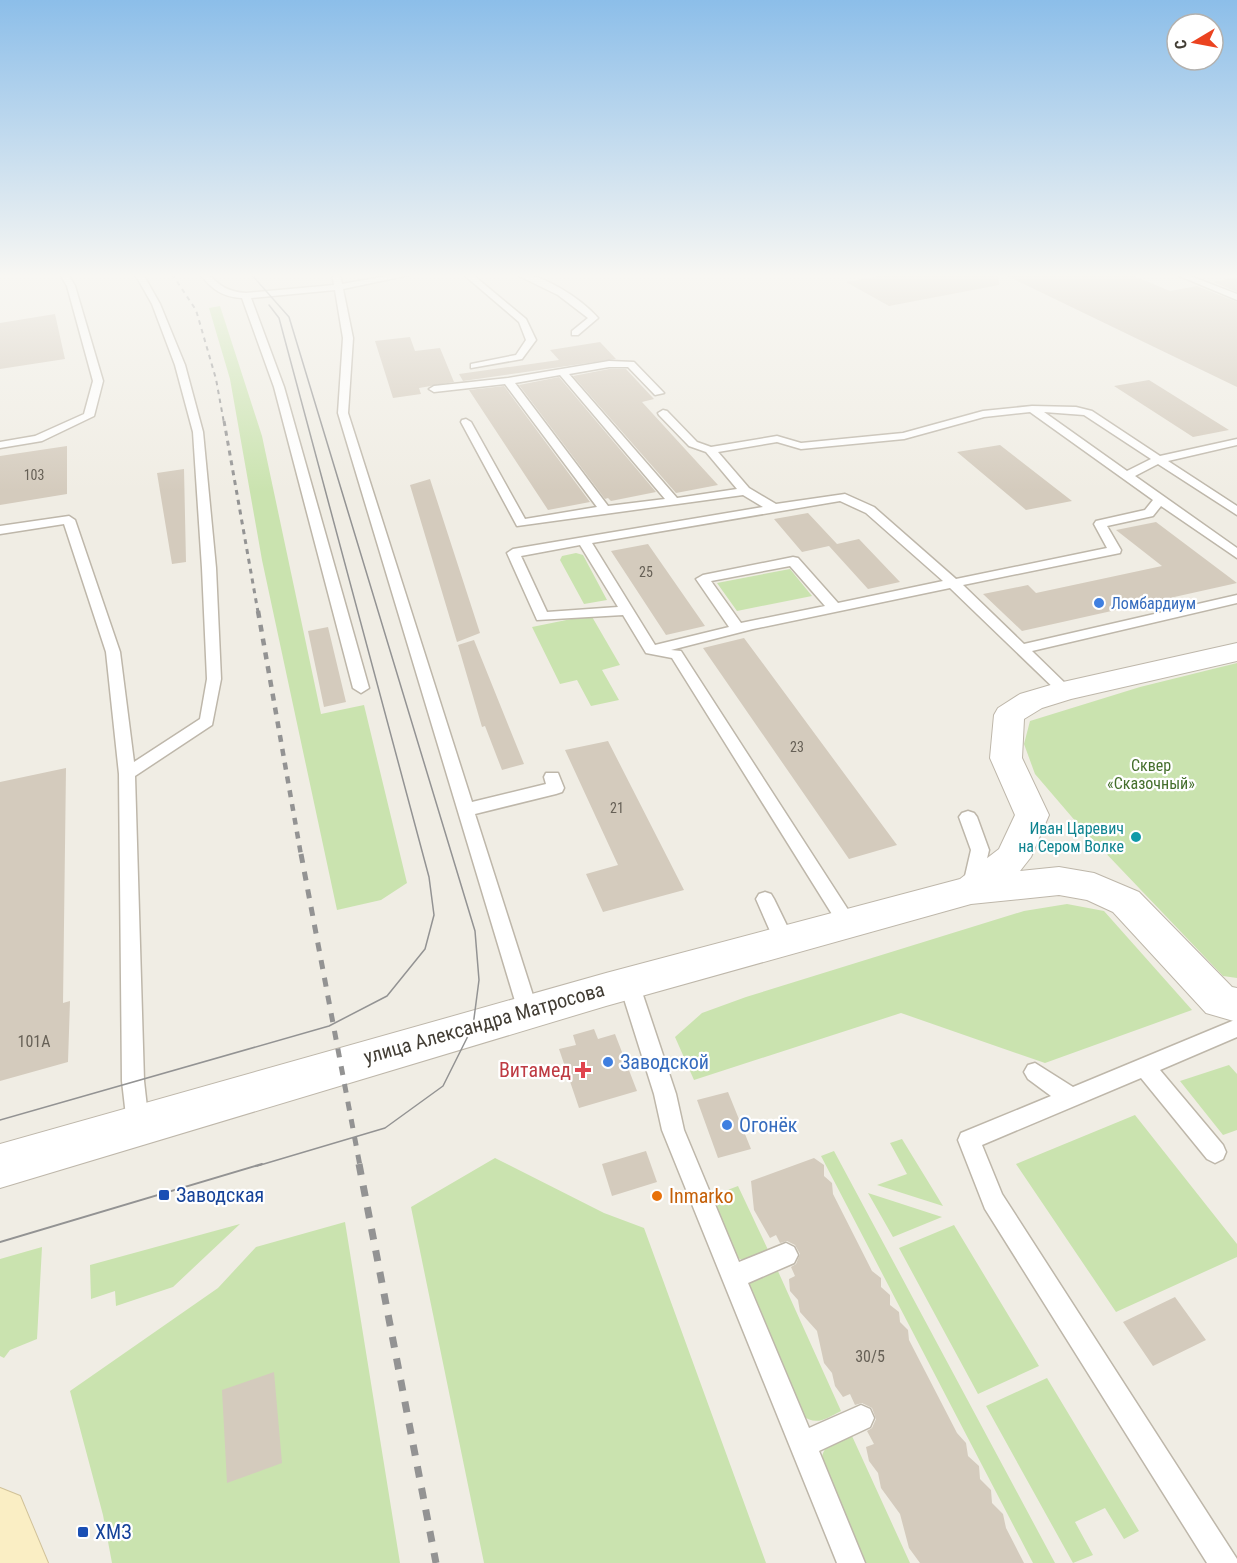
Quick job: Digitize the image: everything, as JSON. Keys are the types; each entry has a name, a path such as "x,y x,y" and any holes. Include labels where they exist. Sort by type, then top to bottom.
{"main road":[{"path":"0,1516 19,1563"}],"street":[{"name":"улица Александра Матросова","path":"971,890 1013,857 1032,815 1006,759 1009,715 1031,701 1065,691 1237,652"},
{"name":"улица Александра Матросова","path":"0,1166 369,1056 847,922 971,890 1059,880 1094,887 1126,902 1220,1001 1237,1005"}],"lane":[{"path":"0,445 38,439 89,416 98,381 89,347"},
{"path":"127,774 207,721 214,679 209,568 198,432 173,347"},
{"path":"264,347 279,387 361,688"},
{"path":"347,347 343,413 528,1011"},
{"path":"474,366 519,357 526,347"},
{"path":"434,389 508,381 609,364 631,364 659,393"},
{"path":"562,372 674,502"},
{"path":"508,381 606,511"},
{"path":"1032,409 1237,554"},
{"path":"663,413 693,444 710,450 777,439 801,446 904,436 983,414 1032,409 1088,412 1237,511"},
{"path":"466,422 521,523 577,513 745,491"},
{"path":"1127,476 1160,459 1237,442"},
{"path":"710,450 745,491 772,507"},
{"path":"626,611 542,617 513,553 841,497 870,510 952,582 1065,691"},
{"path":"651,650 738,628 1114,550 1100,524 1149,513 1160,499"},
{"path":"0,530 69,520 113,652 127,774 134,1081 138,1125"},
{"path":"584,541 651,650 676,654 698,697 847,922"},
{"path":"738,628 703,579 793,561 835,608"},
{"path":"1021,649 1237,599"},
{"path":"465,810 556,788 552,777"},
{"path":"968,817 980,850 971,890"},
{"path":"765,899 784,940"},
{"path":"629,983 665,1094 673,1130 851,1563"},
{"path":"1224,1563 993,1201 969,1140 1146,1068 1237,1028"},
{"path":"1146,1068 1215,1152"},
{"path":"1035,1072 1070,1097"},
{"path":"732,1277 786,1255"},
{"path":"802,1445 861,1418"}],"green space":[{"path":"221,347 233,347 262,436 321,714 364,705 407,883 381,900 337,910 262,560 230,379"},
{"path":"576,553 583,555 607,600 584,604 560,560 562,556"},
{"path":"790,569 812,596 737,611 717,583"},
{"path":"591,615 620,665 602,670 619,700 591,706 577,680 560,684 532,627"},
{"name":"Сквер «Сказочный»","path":"1237,663 1237,978 1223,976 1077,823 1035,774 1024,744 1030,721 1140,687"},
{"path":"1067,904 1104,911 1192,1010 1045,1063 901,1013 694,1080 675,1037 702,1013 746,997 1024,911"},
{"path":"1229,1065 1237,1074 1237,1130 1223,1135 1180,1081"},
{"path":"1135,1115 1237,1244 1237,1257 1116,1312 1016,1164"},
{"path":"902,1139 943,1206 877,1185 907,1174 890,1143"},
{"path":"834,1151 1055,1563 1033,1563 821,1156"},
{"path":"495,1158 604,1213 644,1228 766,1563 484,1563 411,1207"},
{"path":"738,1186 769,1252 746,1260 733,1255 709,1197"},
{"path":"868,1193 942,1217 893,1237"},
{"path":"345,1222 400,1563 112,1563 103,1515 70,1391 218,1288 256,1247"},
{"path":"240,1224 173,1287 116,1306 115,1291 91,1299 90,1265"},
{"path":"954,1225 1039,1366 978,1394 899,1248"},
{"path":"42,1247 37,1339 10,1350 4,1358 0,1356 0,1259"},
{"path":"777,1269 841,1411 826,1419 817,1421 807,1419 802,1415 749,1290 749,1285 754,1278"},
{"path":"1047,1378 1139,1531 1124,1539 1105,1508 1075,1522 1093,1555 1073,1563 986,1406"},
{"path":"852,1436 910,1563 865,1563 822,1462 822,1456 827,1447"}],"building":[{"path":"0,347 62,347 65,359 0,369"},
{"path":"377,347 414,347 415,351 440,348 454,382 419,388 421,394 393,398"},
{"path":"569,347 605,347 616,359 463,381 459,374 559,360 550,350"},
{"path":"1154,347 1237,347 1237,387"},
{"path":"609,369 626,369 654,399 642,402 718,485 676,493 573,376"},
{"path":"559,377 656,492 611,501 608,498 605,499 519,385"},
{"path":"1149,380 1229,430 1193,437 1114,386"},
{"path":"504,386 590,502 548,510 469,390"},
{"path":"1000,445 1072,501 1026,510 957,452"},
{"path":"67,446 67,494 0,505 0,456"},
{"path":"184,469 186,562 172,564 157,473"},
{"path":"430,479 480,633 457,642 410,485"},
{"path":"808,513 837,544 859,539 900,582 868,589 829,546 802,552 774,519"},
{"path":"1156,522 1237,583 1022,631 983,594 1028,585 1036,593 1162,566 1116,530"},
{"path":"648,544 705,626 666,635 611,551"},
{"path":"328,627 346,702 324,707 308,631"},
{"path":"744,638 897,845 849,859 703,648"},
{"path":"474,640 524,764 502,770 485,726 482,727 458,645"},
{"path":"608,741 684,890 603,912 586,874 618,865 565,750"},
{"path":"66,768 63,1003 70,1001 68,1062 0,1081 0,782"},
{"path":"594,1029 598,1039 615,1034 637,1091 579,1108 559,1049 576,1045 573,1035"},
{"path":"728,1092 751,1149 718,1158 697,1100"},
{"path":"646,1151 657,1182 612,1196 602,1164"},
{"path":"814,1158 824,1165 824,1176 832,1183 833,1194 872,1271 881,1278 881,1287 890,1295 890,1305 899,1312 900,1322 908,1330 909,1340 957,1433 966,1443 968,1456 979,1466 980,1479 991,1490 992,1503 1003,1514 1006,1528 1024,1563 920,1563 909,1548 900,1514 881,1488 878,1473 869,1461 866,1447 874,1444 867,1431 872,1428 876,1419 872,1408 862,1403 855,1405 850,1394 843,1397 835,1386 832,1373 824,1363 817,1331 800,1312 798,1300 790,1291 789,1279 795,1276 791,1267 796,1264 800,1254 795,1245 787,1241 780,1243 776,1235 770,1238 754,1210 751,1181"},
{"path":"1175,1297 1206,1340 1153,1366 1123,1322"},
{"path":"274,1372 282,1463 227,1483 222,1390"}],"tram line":[{"path":"0,1120 329,1026 387,996 425,949 434,915 429,877 287,347"},
{"path":"257,1166 385,1128 443,1086 473,1026 479,980 475,931 298,347"},
{"path":"0,1242 262,1164"}],"railway":[{"path":"207,347 216,379 224,423"},
{"path":"224,421 258,612"},
{"path":"258,611 301,855"},
{"path":"301,854 360,1166"},
{"path":"359,1164 436,1563"}],"place":[{"name":"Ломбардиум","path":"1099,603"},
{"name":"Иван Царевич на Сером Волке","path":"1136,837"},
{"name":"Заводской","path":"608,1062"},
{"name":"Витамед","path":"583,1070"},
{"name":"Огонёк","path":"727,1125"},
{"name":"Заводская","path":"164,1195"},
{"name":"Inmarko","path":"657,1196"},
{"name":"ХМЗ","path":"83,1532"}]}
